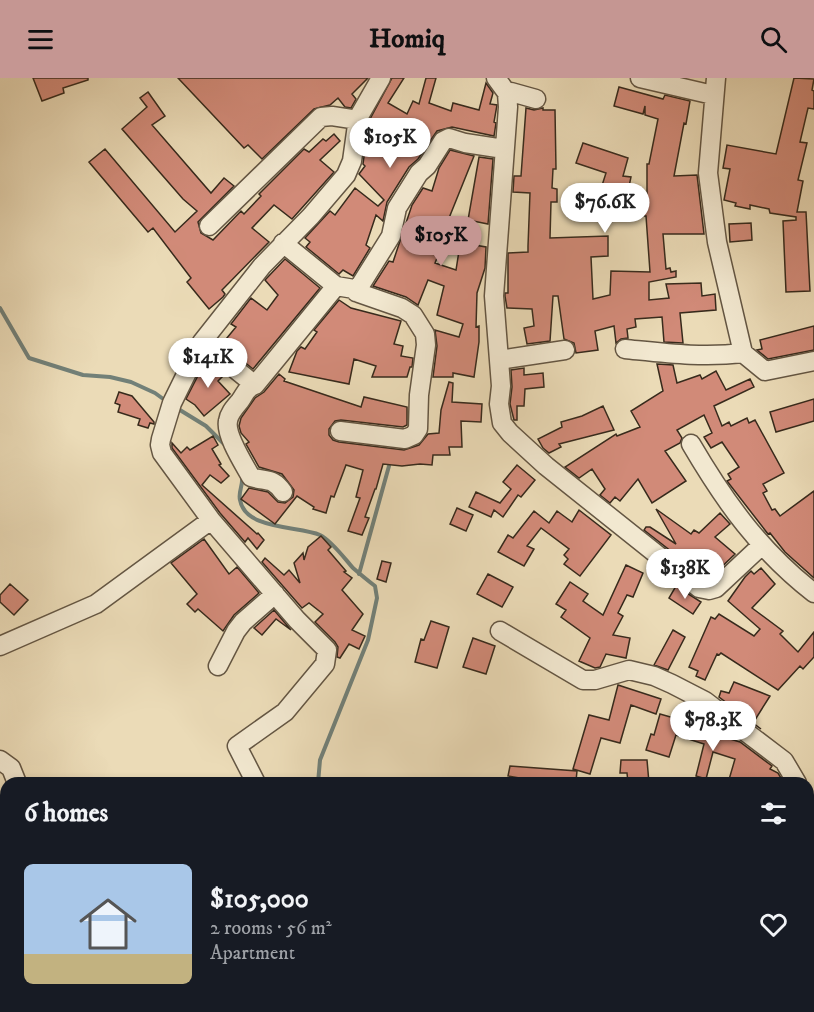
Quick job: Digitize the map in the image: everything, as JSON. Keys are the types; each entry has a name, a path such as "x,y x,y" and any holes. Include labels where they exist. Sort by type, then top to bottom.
{"street":[{"path":"253,777 237,746 285,712 325,664 327,650 304,628 211,520 161,449 161,439 174,398 202,342 248,283 283,243 311,216 349,169 358,120 381,78"},
{"path":"496,78 507,93 508,107 494,296 502,423 510,434 546,466 699,588 709,590 716,588 762,545"},
{"path":"640,78 715,86 708,173 717,242 743,352 765,371 814,361"},
{"path":"507,93 536,99"},
{"path":"209,226 321,117 332,116 358,120"},
{"path":"356,292 391,236 397,208 443,141 449,138 504,149"},
{"path":"283,243 336,286 354,289 356,292 402,308 413,315 425,334 426,345 419,395 418,429 414,435 405,439 340,431"},
{"path":"283,492 272,481 251,477 238,454 227,423 231,412 248,389 255,385 336,286"},
{"path":"202,342 255,385"},
{"path":"625,349 697,356 718,356 743,352"},
{"path":"499,360 565,350"},
{"path":"691,444 729,506 762,545 814,594"},
{"path":"0,646 96,604 211,520"},
{"path":"218,666 243,622 275,594"},
{"path":"500,631 583,680 595,680 629,670 642,672 672,684 705,701 784,761 793,777"},
{"path":"0,760 11,768 15,777"}],"building":[{"path":"33,78 88,78 88,80 63,88 64,93 42,101"},
{"path":"178,78 368,78 352,94 356,99 351,108 345,107 338,98 330,105 314,109 262,159 248,145 244,148"},
{"path":"392,78 404,78 388,103 407,114 413,101 419,104 426,78 436,78 429,103 451,111 453,103 479,110 486,83 493,93 490,104 497,105 494,136 452,127 437,131 418,159 409,167 387,202 383,221 376,215 366,245 370,248 353,276 343,270 339,274 306,247 310,242 305,238 330,211 335,215 355,188 378,206 384,200 359,174 365,166 363,164 369,121"},
{"path":"794,78 814,79 812,90 814,91 814,109 808,108 800,142 807,143 798,180 803,181 797,212 806,212 810,291 786,292 783,221 796,220 796,217 770,213 769,209 750,205 750,209 735,206 736,203 724,200 730,169 723,168 727,145 776,154"},
{"path":"619,87 663,99 665,95 690,101 674,176 697,175 704,234 663,234 666,269 670,268 671,272 676,271 676,277 649,282 649,300 669,298 666,284 701,283 702,296 715,294 716,310 680,313 683,343 664,342 662,317 635,319 636,327 627,329 628,338 616,343 614,326 595,331 598,350 576,353 574,343 564,339 558,296 553,296 550,341 527,344 524,328 534,326 532,309 507,308 505,296 505,293 508,293 508,253 528,252 530,193 513,192 514,176 521,176 526,108 555,110 556,169 553,169 552,188 557,189 557,202 551,202 550,238 608,236 608,256 591,257 593,299 610,295 611,271 650,272 646,216 620,216 620,204 598,198 606,173 576,163 583,143 628,158 623,176 631,177 626,201 647,201 647,164 649,164 658,119 645,115 645,106 643,114 614,106"},
{"path":"148,92 165,116 152,125 211,193 224,178 234,186 198,222 201,233 213,240 241,211 244,214 261,196 259,194 304,149 309,152 323,139 326,141 334,134 340,141 320,160 334,172 292,219 274,205 252,228 269,242 222,290 225,294 223,297 209,309 187,282 191,278 153,228 148,232 89,162 105,149 175,232 197,211 183,199 122,129 147,107 140,98"},
{"path":"450,150 474,156 445,228 453,230 450,241 486,247 485,268 477,293 476,327 479,326 479,342 474,377 453,373 453,377 433,377 437,346 435,330 459,337 463,324 437,315 444,286 428,280 418,305 406,297 373,286 389,261 393,262 412,205 423,188 432,191 439,168","holes":["442,246 459,251 456,270 435,263"]},
{"path":"479,157 493,159 488,224 468,220"},
{"path":"751,223 752,240 730,242 729,224"},
{"path":"285,259 320,288 253,369 222,344 236,327 231,324 251,298 267,310 278,295 265,280"},
{"path":"339,300 351,308 401,321 394,344 403,346 401,356 413,358 407,377 372,377 376,366 354,359 349,384 289,372 297,351 301,347 305,349 317,332 314,330"},
{"path":"814,326 814,350 768,359 757,350 762,349 760,340"},
{"path":"206,360 224,375 218,381 230,394 204,416 195,405 186,399"},
{"path":"657,364 673,365 677,383 700,375 702,379 716,371 726,390 750,379 754,387 714,406 722,426 729,422 731,426 747,418 749,423 755,420 784,473 763,484 767,491 763,493 772,510 775,509 780,516 814,491 814,578 785,552 770,533 768,534 727,481 731,479 728,474 739,467 722,442 711,448 704,437 712,433 704,415 677,430 682,438 680,443 665,451 686,481 652,503 638,479 620,501 615,497 610,503 600,495 605,489 592,469 579,478 565,467 616,434 617,436 640,427 631,411 663,391"},
{"path":"524,368 524,375 543,373 544,387 525,389 524,406 517,406 517,420 514,420 510,404 511,370"},
{"path":"279,374 285,379 284,381 361,407 364,397 407,407 407,425 403,427 335,421 329,429 329,435 333,440 339,442 404,450 419,445 428,434 439,433 441,410 449,382 453,383 452,402 482,404 481,422 461,421 462,447 449,447 450,455 433,455 432,465 383,464 365,517 369,518 362,535 348,531 360,498 356,497 363,470 346,465 334,497 331,496 326,513 313,509 314,507 297,496 275,524 241,499 249,488 268,492 278,502 285,503 293,497 294,490 282,474 259,467 246,444 249,442 241,433 239,426 241,418 255,398 264,392"},
{"path":"119,392 132,396 154,424 150,423 148,428 138,425 140,419 118,412 120,405 115,403"},
{"path":"814,399 814,421 776,432 770,412"},
{"path":"603,406 614,430 559,444 561,447 549,453 543,448 538,439 562,427 561,422 582,416"},
{"path":"213,436 218,445 212,449 221,464 219,465 229,476 221,483 210,475 202,485 258,533 264,540 257,549 248,538 245,542 220,513 172,448 172,443 181,453 187,447 190,450"},
{"path":"517,465 535,480 521,497 518,495 503,517 494,510 491,517 469,507 476,492 500,503 511,489 503,482"},
{"path":"457,508 473,515 466,531 450,524"},
{"path":"656,509 691,534 694,530 699,533 720,513 730,524 715,537 735,554 710,578 707,578 693,563 690,566 644,530 650,527 676,544"},
{"path":"579,510 611,535 580,576 564,564 568,559 564,555 569,549 541,528 527,546 534,549 524,566 498,552 508,535 513,538 534,511 549,523 557,511 572,522"},
{"path":"321,536 331,547 328,550 346,571 344,572 352,578 342,590 363,614 352,630 365,636 359,649 349,644 340,658 337,657 338,647 335,642 315,622 323,614 309,603 302,608 262,562 265,558 284,575 289,570 300,583 294,563 303,553 304,560 308,547"},
{"path":"204,539 229,574 237,567 259,593 234,615 223,631 198,609 195,612 187,604 197,594 171,563"},
{"path":"382,561 391,563 386,582 377,579"},
{"path":"626,565 643,573 633,597 627,595 618,613 623,616 613,635 630,638 626,658 606,654 600,667 595,668 579,661 590,638 561,617 566,610 556,604 570,582 588,594 583,601 603,615"},
{"path":"761,568 775,584 752,608 783,631 780,634 798,652 814,632 814,657 803,669 800,666 778,690 721,653 717,654 705,680 696,676 698,671 689,667 711,617 715,619 719,614 754,636 760,629 728,601 751,571 754,574"},
{"path":"488,574 513,587 502,607 477,594"},
{"path":"10,584 28,600 14,615 0,602 0,595"},
{"path":"676,586 701,602 693,614 669,598"},
{"path":"274,610 291,630 276,619 262,635 254,628"},
{"path":"431,621 449,627 437,668 415,662 421,639 424,640"},
{"path":"673,630 685,637 668,670 654,665"},
{"path":"473,638 495,646 486,674 463,667"},
{"path":"734,682 770,696 753,723 719,697 721,691 729,693"},
{"path":"618,685 661,699 656,714 631,705 620,743 601,738 590,774 573,769 589,715 609,720"},
{"path":"660,714 695,724 694,728 740,742 772,766 770,769 780,777 730,777 735,759 713,752 707,777 696,776 704,744 676,735 669,757 646,750 651,734 654,735"},
{"path":"621,760 647,760 648,777 627,777 627,773 620,773"},
{"path":"510,766 577,771 576,777 508,776"}],"waterway":[{"path":"0,308 29,358 83,375 110,377 131,382 166,401"},
{"path":"175,407 206,426 226,446"},
{"path":"359,574 389,466"},
{"path":"242,478 240,500 244,510 252,517 262,522 311,532 324,537 353,568 375,586 377,598 368,640 320,760 319,777"}]}
